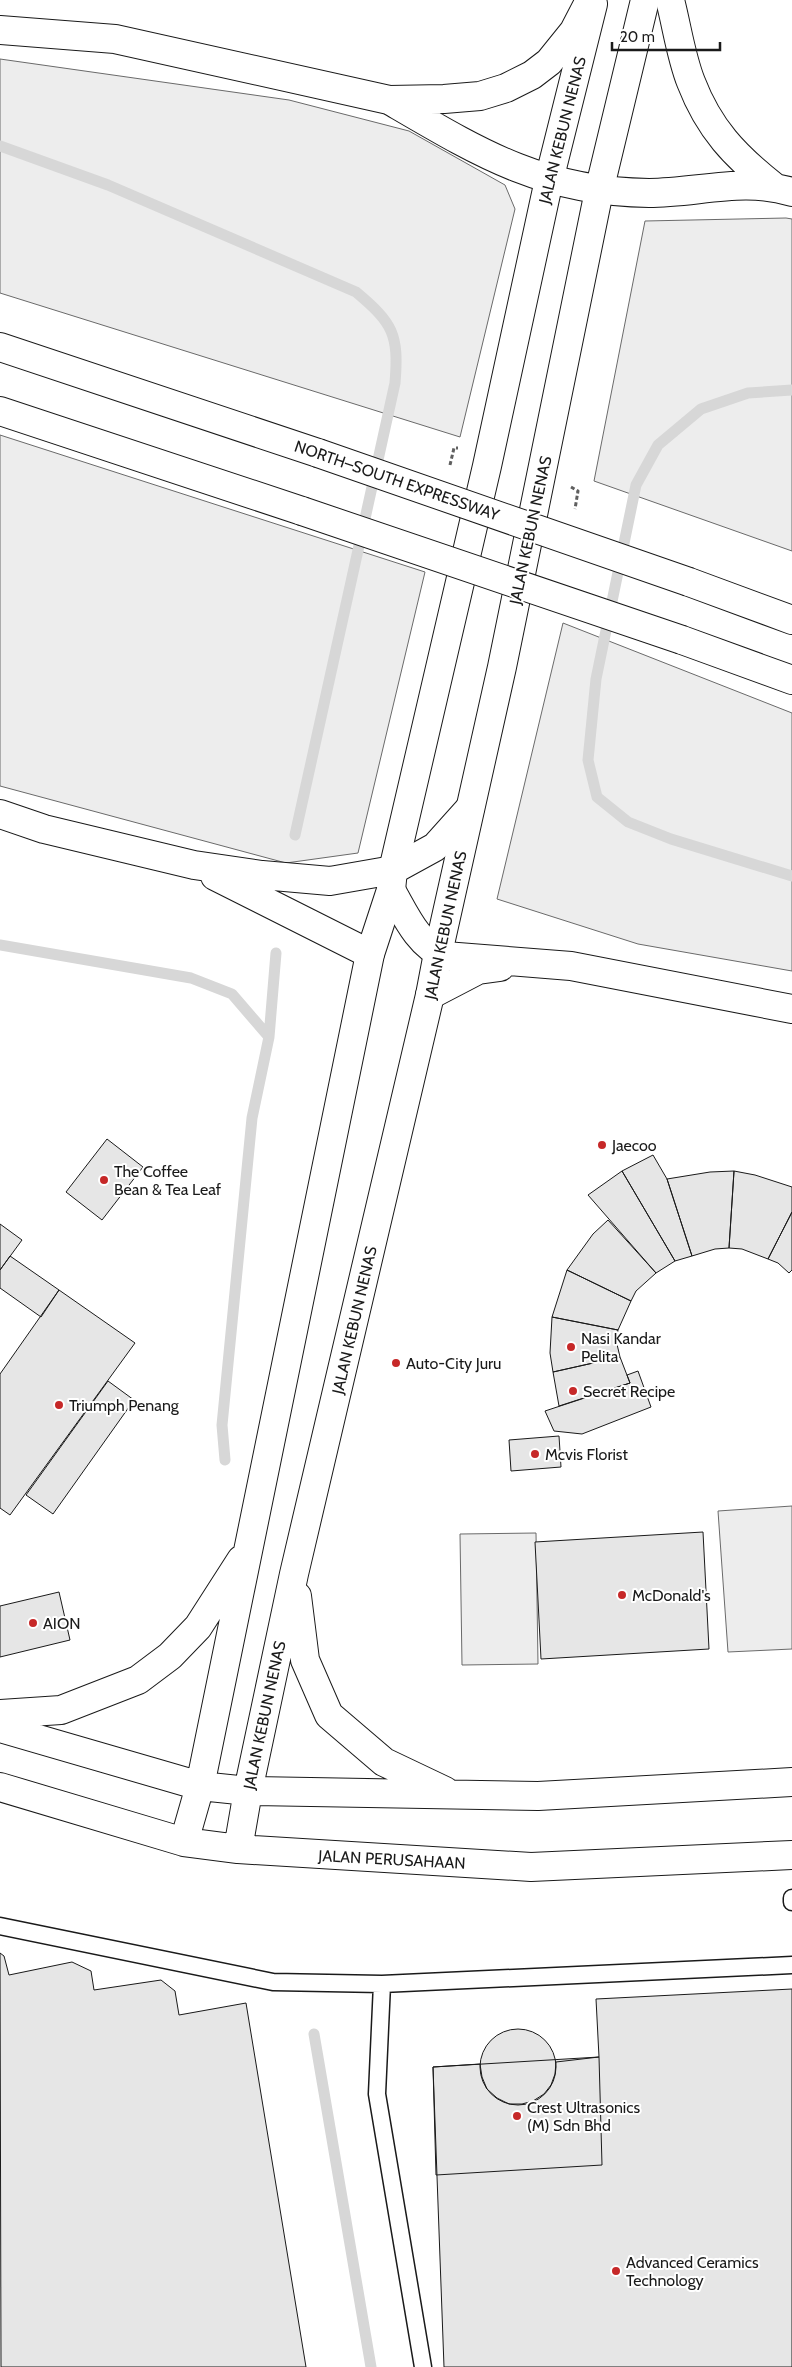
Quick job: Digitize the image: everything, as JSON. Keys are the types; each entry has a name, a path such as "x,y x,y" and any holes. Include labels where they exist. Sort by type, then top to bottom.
{"main road":[{"path":"0,30 115,39 389,100 480,96 506,88 532,75 549,62 574,32 590,0"},
{"name":"JALAN KEBUN NENAS","path":"184,1842 200,1786 370,954 392,880 487,466 549,180 594,0"},
{"name":"JALAN KEBUN NENAS","path":"238,1849 248,1791 294,1574 430,995 502,667 599,191 645,0"},
{"path":"670,0 690,80 702,106 718,133 744,163 783,189"},
{"path":"389,100 502,163 549,180 599,191 651,193 738,185 783,189"},
{"name":"NORTH–SOUTH EXPRESSWAY","path":"0,347 318,453 689,582 792,620"},
{"path":"0,411 682,640 792,680"},
{"path":"0,814 44,830 194,865 262,875 330,881 392,880 435,848 470,808"},
{"path":"194,865 370,954"},
{"path":"392,880 417,935 438,953 445,956 571,966 792,1009"},
{"path":"430,995 478,970 519,963 571,966"},
{"path":"0,1714 61,1710 138,1680 170,1656 198,1627 249,1549"},
{"path":"294,1574 305,1660 329,1714 384,1762 452,1795"},
{"path":"0,1728 200,1786 248,1791 538,1796 792,1782"},
{"name":"JALAN PERUSAHAAN","path":"0,1787 184,1842 238,1849 531,1867 792,1855"}],"lane":[{"path":"0,1926 273,1982 382,1984 792,1965"},
{"path":"382,1984 377,2094 423,2367"}],"shaded area":[{"path":"0,59 289,100 409,131 505,185 515,209 460,437 0,293"},
{"path":"792,219 792,551 594,481 645,221"},
{"path":"0,435 425,572 358,853 286,863 0,786"},
{"path":"563,623 792,713 792,971 638,944 497,899"},
{"path":"792,1506 792,1649 728,1652 718,1511"},
{"path":"536,1533 538,1664 462,1665 460,1534"}],"building":[{"name":"The Coffee Bean & Tea Leaf","path":"107,1139 143,1167 102,1220 66,1192"},
{"path":"653,1155 667,1179 692,1256 675,1261 622,1171"},
{"path":"622,1171 675,1261 656,1273 588,1195"},
{"path":"734,1171 755,1175 792,1187 792,1212 768,1259 742,1249 729,1248"},
{"path":"734,1171 729,1248 715,1249 692,1256 667,1179 710,1172"},
{"path":"792,1212 792,1270 789,1273 778,1263 768,1259"},
{"path":"608,1220 656,1273 636,1291 631,1301 567,1270 593,1234"},
{"path":"0,1224 22,1240 0,1270"},
{"path":"10,1256 59,1290 41,1317 0,1288 0,1270"},
{"path":"567,1270 631,1301 618,1330 552,1317"},
{"path":"59,1290 135,1343 10,1515 0,1508 0,1374"},
{"path":"552,1317 618,1330 616,1340 620,1357 553,1372 550,1353"},
{"path":"620,1357 630,1383 559,1406 553,1372"},
{"path":"638,1371 651,1407 582,1434 554,1431 545,1411 630,1383 627,1375"},
{"path":"108,1381 134,1400 53,1514 26,1495"},
{"name":"Mcvis Florist","path":"559,1436 561,1467 511,1471 509,1440"},
{"name":"McDonald's","path":"703,1532 709,1649 541,1659 535,1542"},
{"name":"AION","path":"59,1592 70,1640 0,1657 0,1606"},
{"path":"0,1953 4,1956 9,1975 72,1962 91,1971 94,1990 161,1980 175,1991 179,2015 246,2003 306,2367 1,2367"},
{"name":"Advanced Ceramics Technology","path":"792,1989 792,2367 444,2367 433,2067 480,2064 482,2077 487,2089 497,2098 509,2104 522,2104 533,2101 544,2094 551,2085 555,2074 556,2062 599,2057 596,1999"},
{"path":"518,2029 532,2032 545,2040 553,2053 556,2067 553,2081 545,2094 532,2102 518,2105 504,2102 491,2094 483,2081 480,2067 483,2053 491,2040 504,2032"},
{"name":"Crest Ultrasonics (M) Sdn Bhd","path":"599,2057 602,2165 436,2175 433,2067"}],"waterway":[{"path":"0,146 108,185 356,292 378,312 386,321 391,331 396,352 395,383 295,835"},
{"path":"792,390 748,393 701,409 658,445 636,485 596,679 588,760 597,797 628,822 671,839 792,876"},
{"path":"0,945 191,978 232,994 269,1037 252,1118 222,1425 225,1460"},
{"path":"269,1037 276,953"},
{"path":"314,2034 371,2367"}],"place":[{"name":"Jaecoo","path":"602,1145"},
{"name":"The Coffee Bean & Tea Leaf","path":"104,1180"},
{"name":"Nasi Kandar Pelita","path":"571,1347"},
{"name":"Auto-City Juru","path":"396,1363"},
{"name":"Secret Recipe","path":"573,1391"},
{"name":"Triumph Penang","path":"59,1405"},
{"name":"Mcvis Florist","path":"535,1454"},
{"name":"McDonald's","path":"622,1595"},
{"name":"AION","path":"33,1623"},
{"name":"Crest Ultrasonics (M) Sdn Bhd","path":"517,2116"},
{"name":"Advanced Ceramics Technology","path":"616,2271"}]}
